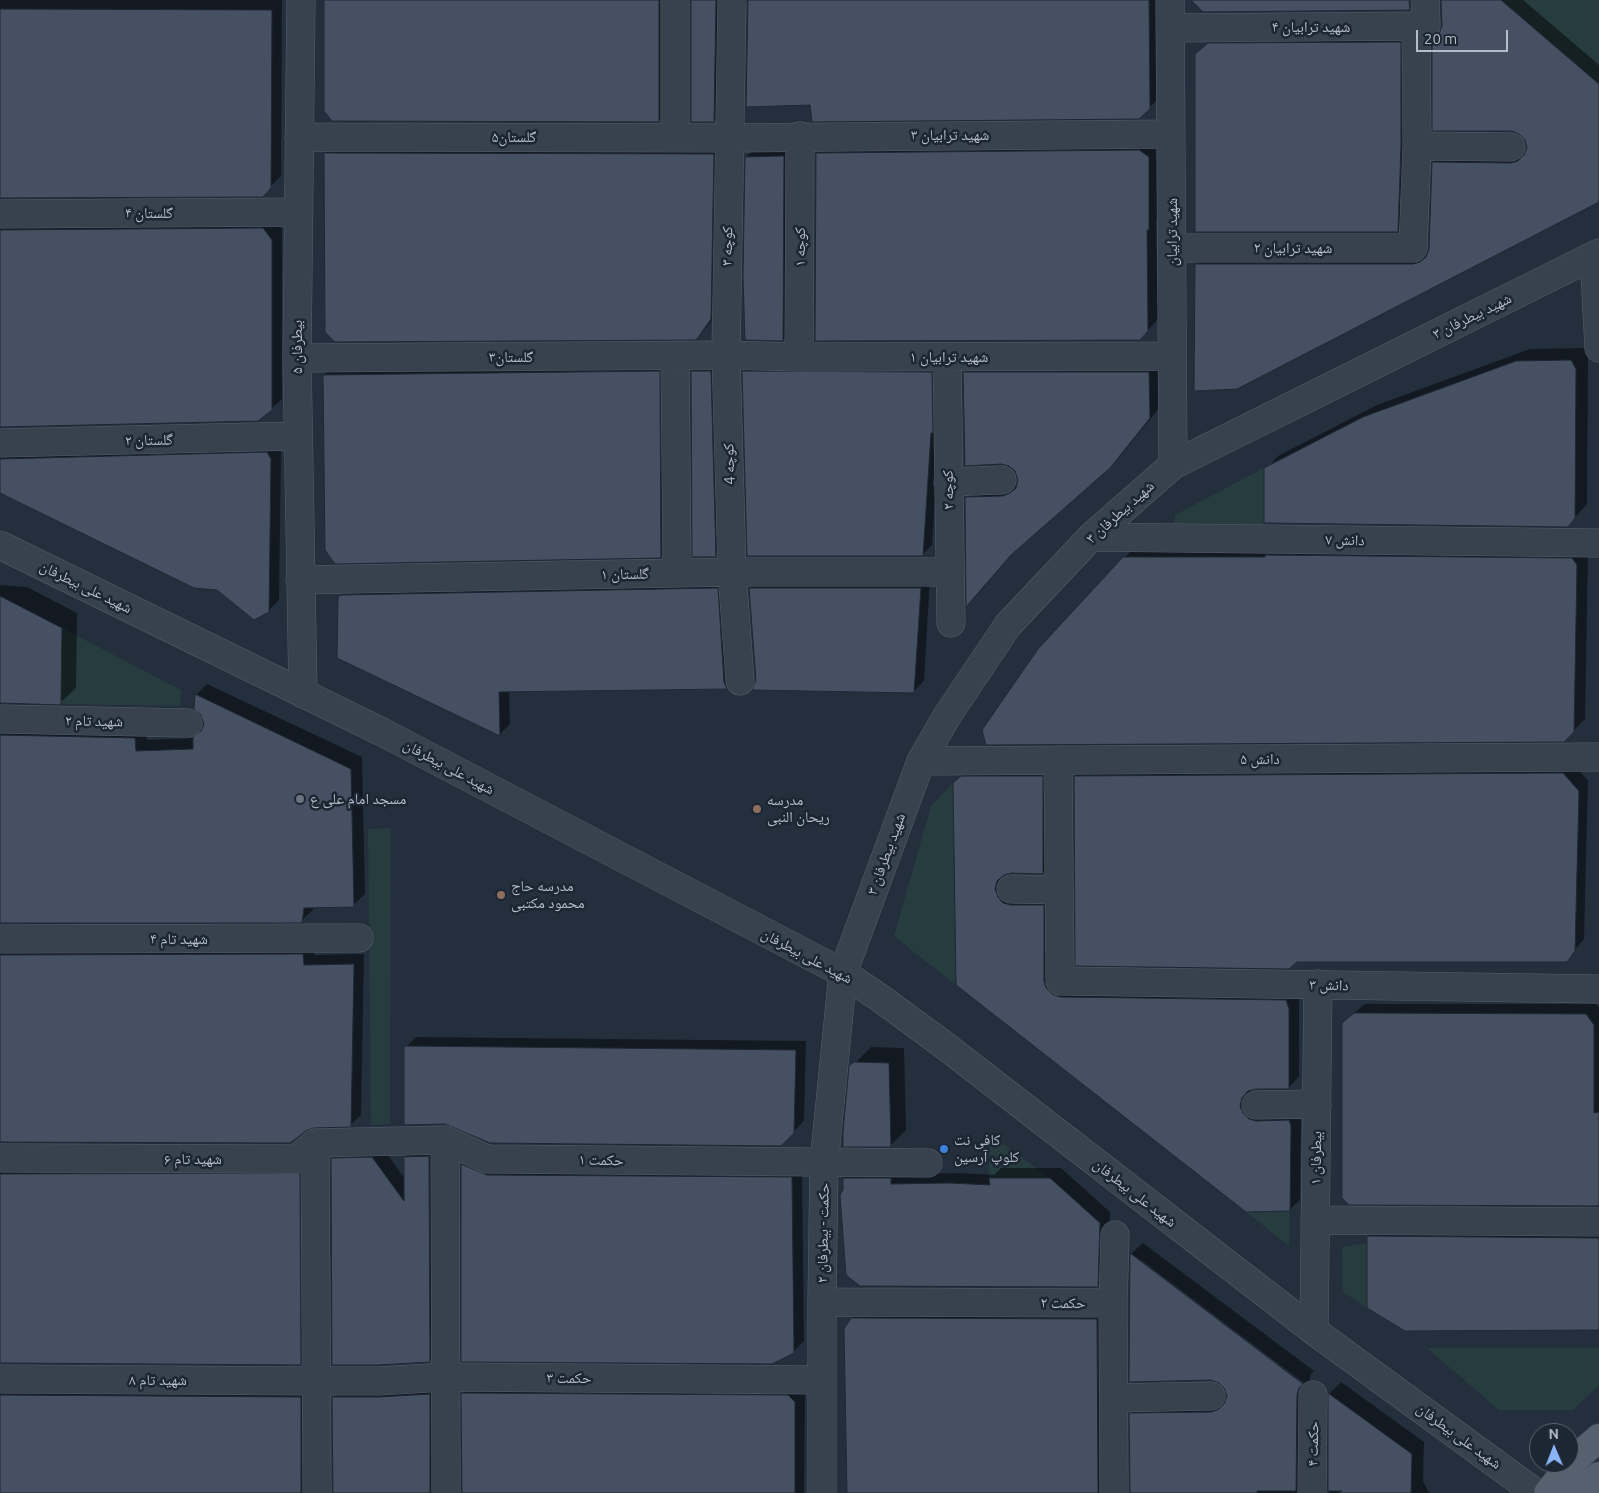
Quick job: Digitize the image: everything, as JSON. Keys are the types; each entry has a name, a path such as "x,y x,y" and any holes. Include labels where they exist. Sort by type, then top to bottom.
{"main road":[{"path":"1548,1493 1576,1458 1599,1438"},
{"path":"1558,1493 1594,1480 1599,1476"}],"street":[{"name":"بیطرفان ۵","path":"301,0 297,436 303,694"},
{"path":"675,0 675,137"},
{"name":"کوچه ۳","path":"726,355 732,0"},
{"name":"شهید ترابیان","path":"1170,0 1173,465"},
{"path":"1425,0 1426,26 1416,26 1418,146 1511,147"},
{"name":"شهید ترابیان ۴","path":"1170,28 1416,26"},
{"name":"شهید ترابیان ۳","path":"729,138 1171,134"},
{"name":"کوچه ۱","path":"800,136 800,357"},
{"name":"گلستان۵","path":"299,137 729,138"},
{"name":"شهید ترابیان ۲","path":"1172,248 1413,248 1418,146"},
{"name":"گلستان ۴","path":"0,214 298,212"},
{"path":"1596,254 1599,348"},
{"name":"شهید بیطرفان ۳","path":"843,973 920,761 947,716 1008,625 1091,536 1173,465 1596,254"},
{"name":"شهید ترابیان ۱","path":"726,355 800,357 1172,356"},
{"name":"گلستان۳","path":"297,358 726,355"},
{"name":"کوچه 4","path":"726,355 732,572 740,681"},
{"path":"675,356 676,573"},
{"name":"کوچه ۲","path":"947,357 951,623"},
{"name":"گلستان ۲","path":"0,443 297,436"},
{"path":"948,482 1002,480"},
{"name":"دانش ۷","path":"1091,536 1599,543"},
{"name":"شهید علی بیطرفان","path":"0,545 382,732 843,973 944,1045 1314,1331 1536,1493"},
{"name":"گلستان ۱","path":"300,580 732,572 950,572"},
{"name":"شهید تام ۲","path":"0,719 188,723"},
{"name":"دانش ۵","path":"920,761 1599,757"},
{"path":"1011,889 1059,890 1058,760"},
{"name":"دانش ۳","path":"1059,890 1060,981 1599,989"},
{"name":"شهید تام ۴","path":"0,939 359,938"},
{"name":"حکمت - بیطرفان ۲","path":"822,1493 824,1163 843,973"},
{"name":"بیطرفان ۱","path":"1314,1331 1318,984"},
{"path":"1256,1105 1317,1104"},
{"path":"445,1140 446,1493"},
{"name":"حکمت ۱","path":"315,1143 445,1140 487,1159 928,1163"},
{"path":"315,1143 317,1493"},
{"name":"شهید تام ۶","path":"0,1158 296,1159 315,1143"},
{"path":"1315,1220 1599,1222"},
{"path":"1114,1493 1113,1303 1115,1235"},
{"name":"حکمت ۲","path":"822,1302 1113,1303"},
{"name":"حکمت ۳","path":"316,1381 446,1377 822,1380"},
{"name":"شهید تام ۸","path":"0,1379 316,1381"},
{"name":"حکمت ۴","path":"1312,1493 1313,1395"},
{"path":"1114,1398 1211,1396"}],"green space":[{"path":"1500,0 1599,0 1599,84"},
{"path":"1264,468 1264,528 1175,528 1175,515"},
{"path":"62,628 181,690 180,706 61,704"},
{"path":"953,783 956,985 894,936 931,806"},
{"path":"391,828 390,1124 371,1125 368,829"},
{"path":"988,1133 1050,1178 989,1178"},
{"path":"1290,1211 1289,1246 1246,1212"},
{"path":"1367,1243 1367,1308 1343,1292 1342,1247"},
{"path":"1427,1348 1599,1348 1599,1385 1573,1410 1499,1410"}],"building":[{"path":"324,0 659,0 659,122 332,121 324,111"},
{"path":"691,0 716,0 714,122 691,122"},
{"path":"748,0 1149,0 1150,109 1139,119 812,122 810,105 746,107"},
{"path":"1191,0 1409,0 1410,10 1203,12"},
{"path":"1441,0 1501,0 1599,84 1599,202 1237,389 1194,391 1195,264 1413,264 1420,262 1426,257 1429,249 1432,162 1511,163 1518,161 1524,155 1527,148 1525,140 1519,134 1512,131 1432,131 1432,40 1439,34 1442,26"},
{"path":"0,9 272,10 271,188 263,197 0,198"},
{"path":"1401,42 1401,146 1398,232 1195,232 1195,54 1208,43"},
{"path":"1139,150 1149,157 1149,230 1147,230 1148,331 1140,340 815,341 816,153"},
{"path":"324,153 714,154 711,319 696,340 335,342 325,332"},
{"path":"784,156 783,341 745,340 743,277 745,157"},
{"path":"263,228 272,240 272,410 258,421 0,427 0,230"},
{"path":"1571,360 1576,369 1575,518 1568,527 1264,523 1264,468 1363,417 1516,361"},
{"path":"660,371 661,558 335,564 325,550 323,375"},
{"path":"691,371 711,371 716,557 692,557"},
{"path":"742,371 932,372 933,433 931,433 923,556 747,556"},
{"path":"963,372 1149,372 1150,418 1110,468 1011,555 966,607 965,497 1003,496 1016,488 1018,480 1015,471 1009,466 1001,464 965,466"},
{"path":"267,452 271,459 269,612 254,620 217,590 194,588 0,493 0,459"},
{"path":"1265,555 1572,558 1577,565 1574,732 1564,742 986,745 982,730 1038,649 1123,557 1265,557"},
{"path":"718,588 724,682 727,689 499,692 500,736 337,658 338,597 341,595"},
{"path":"749,588 921,588 914,693 752,690 756,680"},
{"path":"0,596 62,628 61,705 0,703"},
{"path":"195,694 351,769 354,907 304,908 302,923 0,923 0,735 135,738 136,751 193,749 193,737 201,731 204,724 201,715 194,709"},
{"path":"1563,773 1579,791 1575,951 1567,962 1297,962 1289,969 1075,966 1074,776"},
{"path":"961,776 1043,776 1043,874 1011,873 1004,875 997,881 995,889 1003,903 1011,905 1044,905 1044,981 1046,988 1052,994 1060,997 1286,1000 1289,1009 1289,1089 1256,1089 1248,1091 1242,1098 1240,1106 1243,1113 1249,1119 1256,1121 1289,1120 1291,1126 1290,1211 1246,1212 956,985 953,783"},
{"path":"303,954 304,965 354,964 351,1127 314,1128 307,1130 290,1143 0,1142 0,955"},
{"path":"1354,1013 1586,1014 1594,1025 1594,1113 1599,1112 1599,1206 1349,1205 1342,1198 1342,1023"},
{"path":"404,1046 796,1050 794,1133 781,1146 490,1143 445,1124 404,1125"},
{"path":"854,1062 889,1063 891,1147 843,1147 849,1066"},
{"path":"429,1156 430,1362 332,1365 331,1158 372,1157 404,1201 404,1157"},
{"path":"461,1164 487,1175 792,1177 794,1353 772,1364 461,1362"},
{"path":"300,1173 301,1365 0,1363 0,1174"},
{"path":"843,1178 891,1178 891,1184 949,1183 990,1185 989,1178 1050,1178 1100,1223 1098,1287 860,1286 846,1275 840,1195 843,1190"},
{"path":"1367,1236 1599,1238 1599,1330 1405,1331 1367,1308"},
{"path":"1130,1253 1303,1384 1299,1388 1297,1395 1296,1491 1257,1491 1257,1493 1130,1493 1129,1413 1212,1412 1224,1404 1227,1396 1224,1388 1219,1383 1211,1380 1129,1382"},
{"path":"851,1318 1097,1319 1098,1493 847,1493 844,1329"},
{"path":"461,1393 788,1395 795,1402 795,1493 462,1493"},
{"path":"1328,1393 1412,1454 1411,1493 1339,1493 1342,1491 1328,1491"},
{"path":"430,1394 430,1493 333,1493 332,1397"},
{"path":"0,1395 301,1397 301,1493 0,1493"}],"place":[{"name":"مسجد امام علی ع","path":"300,799"},
{"name":"مدرسه ریحان النبی","path":"757,809"},
{"name":"مدرسه حاج محمود مکتبی","path":"501,895"},
{"name":"کافی نت کلوپ آرسین","path":"944,1149"}]}
